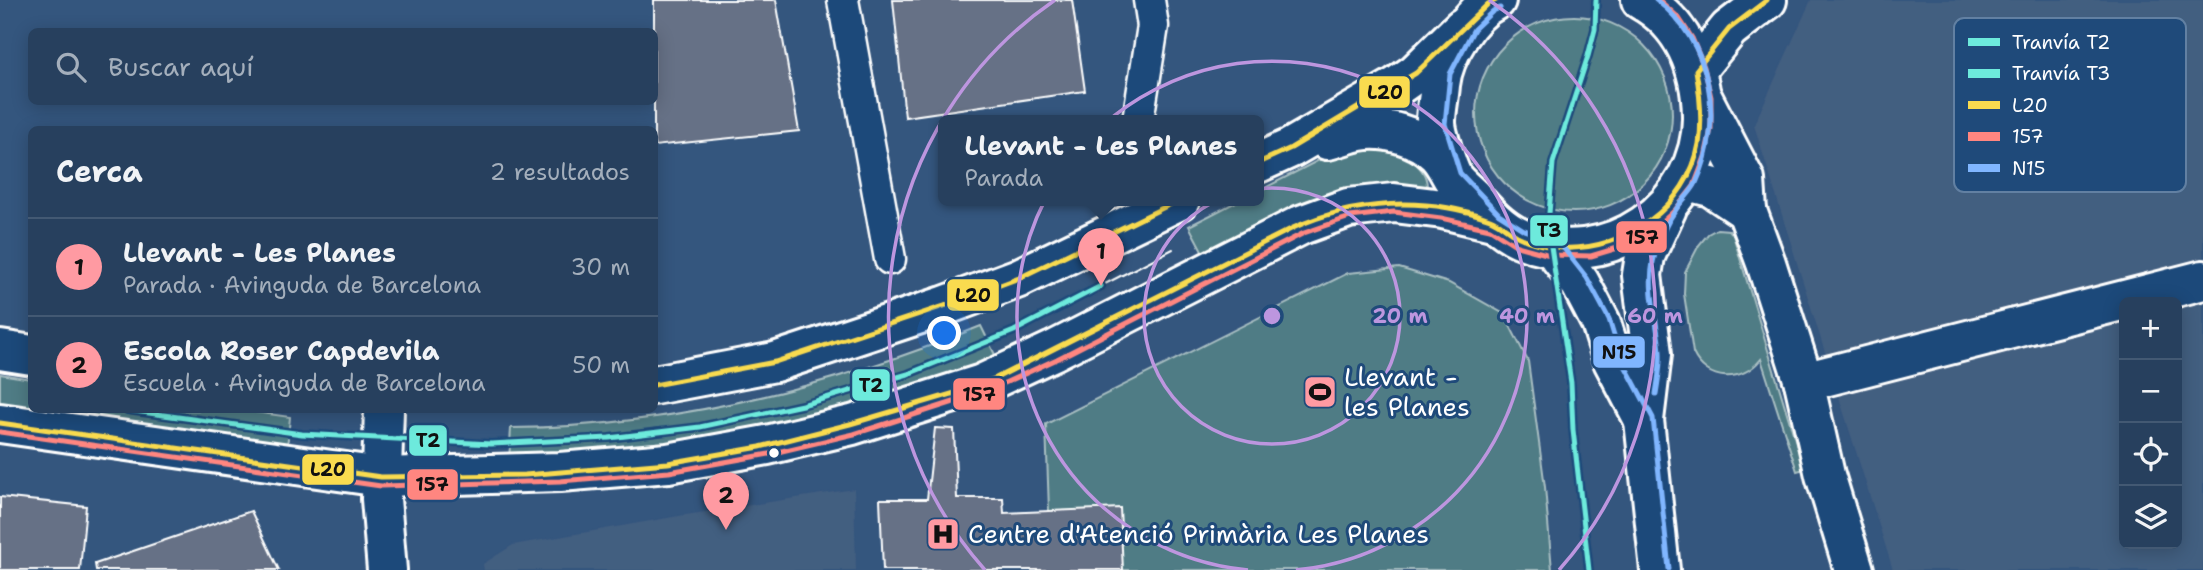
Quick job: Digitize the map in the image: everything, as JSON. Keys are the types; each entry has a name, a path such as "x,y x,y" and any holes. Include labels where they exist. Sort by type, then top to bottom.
{"street":[{"path":"843,0 890,259"},
{"path":"1139,115 1153,26 1149,0"},
{"path":"1275,156 1416,73 1488,4 1496,0"},
{"path":"1660,570 1644,420 1652,354 1642,275 1646,257 1697,155 1702,128 1699,83 1729,29 1767,0"},
{"path":"1657,3 1685,43 1699,83 1745,180 1746,211 1766,263 1804,382 1825,475 1854,570"},
{"path":"1452,177 1436,125 1441,71 1467,24"},
{"path":"1275,156 1356,131 1389,131 1415,140 1437,154 1452,177 1493,221 1520,238 1552,247 1588,248 1618,239 1644,226 1678,192 1711,187 1746,211"},
{"path":"0,423 381,477 560,472 668,463 767,445 852,425 982,384 1054,351 1301,225 1348,208 1394,203 1443,208 1493,221"},
{"path":"658,384 775,362 944,306 1019,278 1168,206"},
{"path":"1552,247 1580,284 1601,323 1613,361 1644,420"},
{"path":"1804,382 2203,280"},
{"path":"0,350 28,354"},
{"path":"384,413 381,499 387,570"}],"shaded area":[{"path":"1811,0 2203,0 2203,570 1893,570 1754,125"},
{"path":"854,489 856,570 484,570 483,564 513,545"}],"green space":[{"path":"1574,16 1611,24 1643,45 1664,77 1672,114 1664,151 1643,183 1611,204 1574,212 1537,204 1505,183 1484,151 1476,114 1484,77 1505,45 1537,24"},
{"path":"1367,143 1395,152 1413,162 1425,176 1427,186 1207,260 1189,226 1228,206 1264,206 1264,188 1327,156"},
{"path":"1717,229 1729,230 1733,235 1804,469 1797,471 1761,359 1744,372 1725,376 1707,370 1693,353 1684,294 1685,272 1699,245 1708,234"},
{"name":"Llevant - les Planes","path":"1399,268 1449,283 1504,314 1528,361 1545,487 1552,570 1051,570 1046,424 1348,273"},
{"path":"981,326 998,361 927,387 730,438 509,461 511,428 632,420 750,400 867,368"},
{"path":"0,374 28,379 28,409 0,404"},
{"path":"55,413 261,413 290,417 287,448"}],"building":[{"path":"654,0 776,0 799,131 658,146 654,105 658,105 658,28 654,28"},
{"path":"893,0 1072,0 1085,91 905,117"},
{"path":"935,428 954,429 957,498 1003,498 1004,513 1120,508 1123,570 883,570 880,499 927,499"},
{"path":"0,497 86,506 80,570 0,570"},
{"path":"251,511 279,570 96,570 95,564"}],"tram line":[{"name":"T3","path":"1589,570 1573,430 1571,383 1548,226 1553,163 1588,56 1595,29 1596,0"},
{"path":"1101,286 1173,249"},
{"name":"T2","path":"149,413 302,434 491,444 609,438 700,427 802,405 908,374 1014,331 1101,286"}],"transit line":[{"name":"L20","path":"1264,160 1291,148 1416,73 1488,4 1496,0"},
{"name":"N15","path":"1656,0 1675,17 1690,37 1708,84 1711,109 1705,159 1696,183 1669,220 1653,262 1652,296 1660,357 1656,394"},
{"name":"157","path":"0,432 381,486 560,481 669,472 769,454 854,434 985,392 1057,359 1304,233 1350,217 1394,212 1441,218 1490,229 1517,246 1550,255 1591,256 1621,247 1650,233 1675,210 1694,186 1705,157 1711,129 1711,97 1704,67 1692,38 1679,18 1659,0"},
{"name":"L20","path":"0,423 381,477 525,475 668,463 760,447 850,424 996,378 1293,228 1341,212 1390,204 1441,207 1490,219 1533,243 1563,248 1609,242 1630,233 1667,205 1682,187 1693,166 1701,125 1696,70 1729,29 1767,0"},
{"name":"N15","path":"1500,8 1474,29 1450,74 1445,124 1460,173 1499,214 1524,230 1558,241 1587,278 1609,319 1621,358 1653,418 1669,569"},
{"name":"L20","path":"658,384 775,362 944,306 1019,278 1167,206"}],"place":[{"name":"Llevant - Les Planes","path":"1101,286"},
{"name":"Llevant - les Planes","path":"1320,392"},
{"name":"Escola Roser Capdevila","path":"726,530"},
{"name":"Centre d'Atenció Primària Les Planes","path":"943,534"}]}
